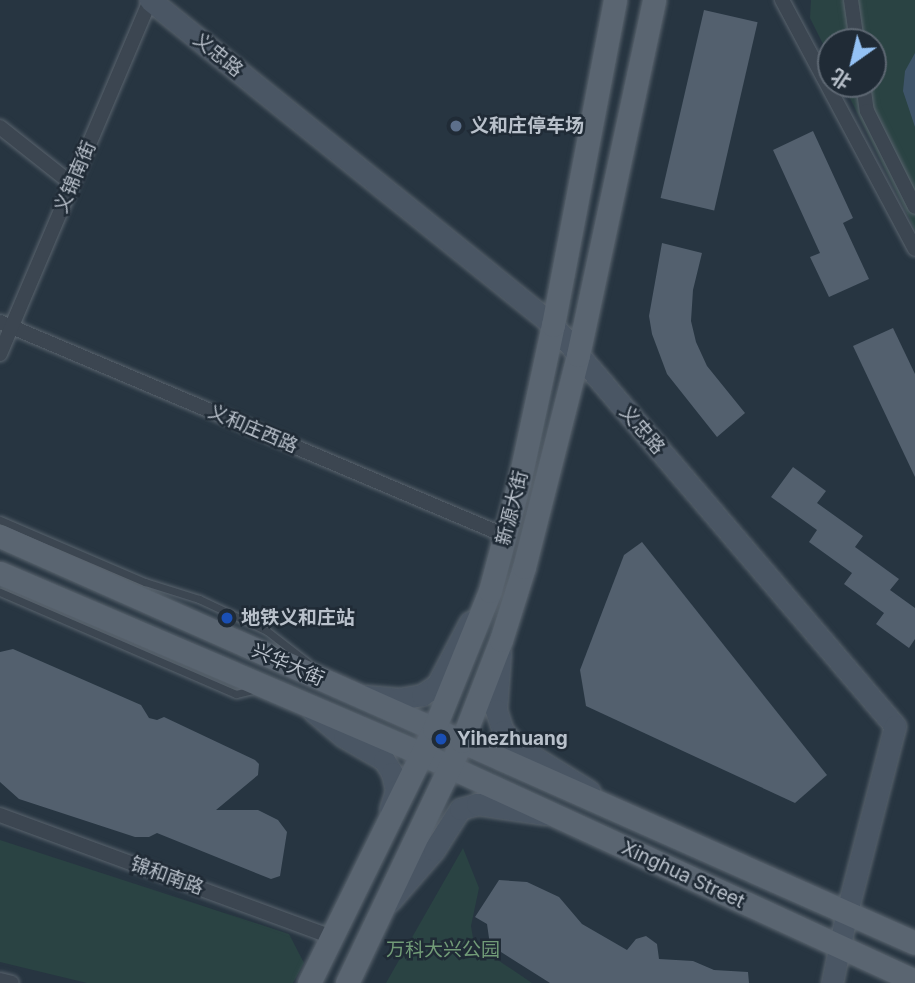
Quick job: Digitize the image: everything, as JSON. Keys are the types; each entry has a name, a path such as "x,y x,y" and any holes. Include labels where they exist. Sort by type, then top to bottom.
{"main road":[{"name":"新源大街","path":"309,983 334,938 434,729 490,591 506,536 553,325 615,0"},
{"path":"347,983 462,741 501,640 524,567 578,355 654,0"},
{"name":"兴华大街","path":"0,536 462,741"},
{"name":"兴华大街","path":"0,573 304,702 450,768"},
{"name":"Xinghua Street","path":"462,741 915,943"},
{"name":"Xinghua Street","path":"450,768 915,981"}],"street":[{"name":"义忠路","path":"150,0 553,325 895,726"},
{"name":"义锦南街","path":"0,354 6,324 72,184 150,0"},
{"path":"782,0 915,249"},
{"path":"851,0 855,28"},
{"path":"865,98 867,111 915,207"},
{"path":"0,127 72,184"},
{"name":"义和庄西路","path":"6,324 506,536"},
{"path":"346,691 398,699 422,695 437,685 455,647 490,591"},
{"path":"501,640 496,710 503,731 516,746 560,771 604,803"},
{"path":"304,702 344,737 384,760 392,773 396,791 375,852"},
{"path":"832,983 846,911 895,726 915,735"},
{"path":"386,905 434,850 460,809 477,804 554,815"},
{"name":"锦和南路","path":"0,815 334,938"},
{"path":"0,980 12,983"}],"lane":[{"path":"0,520 145,582 199,599 267,631 346,691"},
{"path":"0,592 236,694 265,687"}],"green space":[{"path":"811,0 915,0 915,230 850,98 887,98 887,28 817,28 817,32 810,18"},
{"path":"0,840 289,934 304,963 293,983 87,983 0,962"},
{"name":"万科大兴公园","path":"463,848 479,888 471,926 474,944 532,983 386,983"}],"water":[{"path":"915,53 915,127 903,91 905,71"}],"building":[{"path":"704,10 758,22 714,210 661,198"},
{"path":"813,131 853,218 843,223 869,279 829,297 810,257 820,253 773,150"},
{"path":"662,243 702,253 693,290 691,321 696,342 707,366 745,413 717,437 667,374 652,334 649,316"},
{"path":"893,328 915,374 915,477 853,346"},
{"path":"793,467 826,491 817,503 863,536 855,547 899,579 890,590 915,608 915,639 909,648 876,624 884,613 844,584 852,573 809,542 817,530 771,497"},
{"path":"642,542 827,775 795,803 586,706 580,670 624,555"},
{"path":"13,649 141,705 149,718 157,720 164,717 255,760 259,764 258,775 216,810 258,810 278,820 287,832 280,876 271,879 157,833 149,837 135,837 19,799 0,782 0,652"},
{"path":"499,880 527,882 559,897 582,924 627,950 636,939 646,936 657,944 659,959 693,961 714,970 748,972 749,983 550,983 490,945 487,924 475,917"}],"place":[{"name":"义和庄停车场","path":"456,126"},
{"name":"地铁义和庄站","path":"227,618"},
{"name":"Yihezhuang","path":"441,739"}]}
